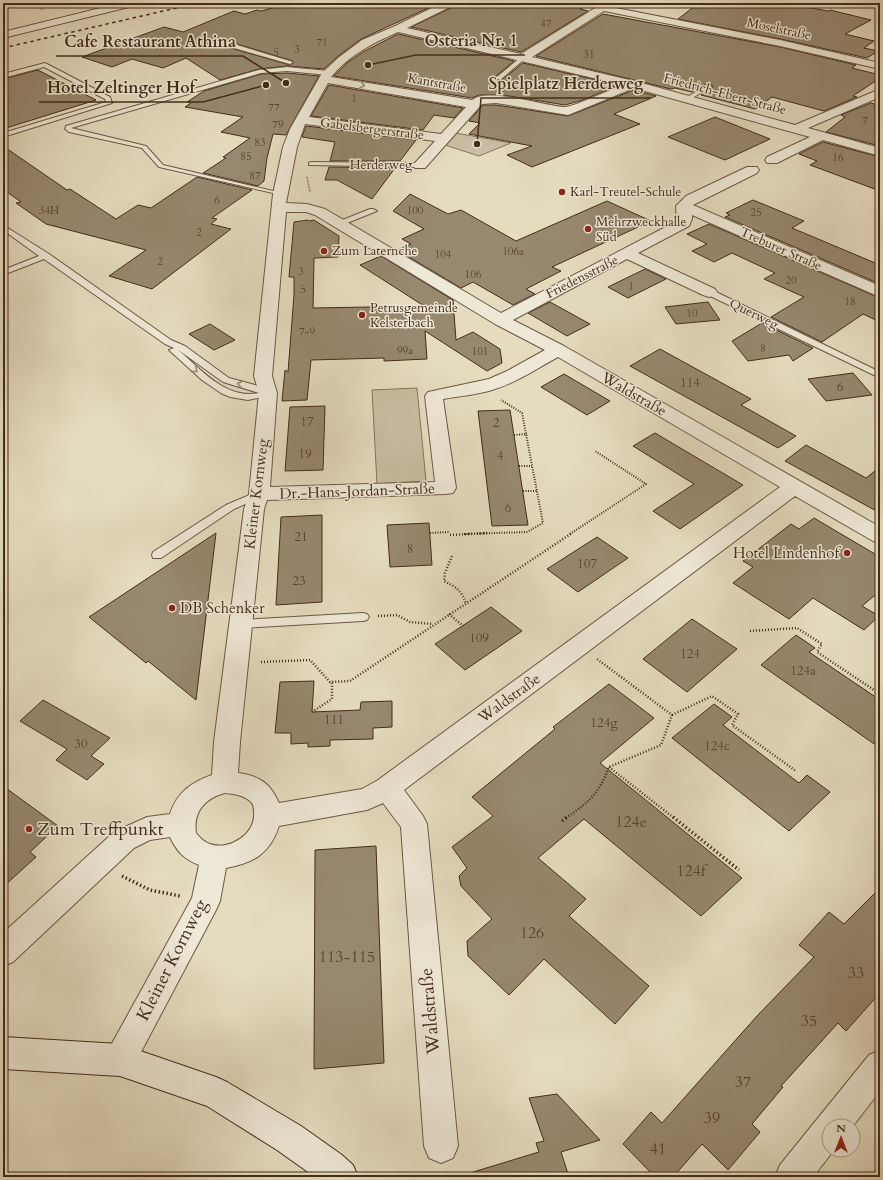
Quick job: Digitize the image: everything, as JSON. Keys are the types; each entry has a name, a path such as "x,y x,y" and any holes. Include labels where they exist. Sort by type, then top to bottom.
{"street":[{"path":"3,4 7,3"},
{"path":"3,36 133,3"},
{"path":"279,200 290,147 296,129 326,76 366,42 397,29 450,3"},
{"path":"523,58 606,5"},
{"name":"Moselstraße","path":"606,5 880,66"},
{"name":"Friedrich-Ebert-Straße","path":"397,29 634,84 880,152"},
{"name":"Kantstraße","path":"326,76 473,104 478,101 496,99 568,111 634,84"},
{"path":"795,129 880,93"},
{"name":"Herderweg","path":"420,165 473,104"},
{"name":"Gabelsbergerstraße","path":"301,120 443,138"},
{"path":"772,160 821,136"},
{"path":"683,206 691,199 752,170"},
{"name":"Waldstraße","path":"269,816 367,799 387,788 794,487 558,350 501,320 315,209 279,200"},
{"name":"Kleiner Kornweg","path":"225,782 227,742 254,509 259,494 268,394 263,376 279,200"},
{"name":"Friedensstraße","path":"501,320 684,223 685,219 683,206"},
{"name":"Treburer Straße","path":"683,206 880,292"},
{"name":"Querweg","path":"628,254 708,292"},
{"name":"Dr.-Hans-Jordan-Straße","path":"259,494 446,488 434,396 482,387 508,377 558,350"},
{"path":"794,487 880,536"},
{"path":"225,782 237,782 256,789 265,799 269,816 267,826 262,834 248,849 235,855 214,857 205,855 191,847 184,837 181,824 185,808 198,792 212,785 225,782"},
{"name":"Waldstraße","path":"387,788 414,824 441,1146"},
{"path":"3,952 124,840 147,829 181,824"},
{"name":"Kleiner Kornweg","path":"120,1060 206,901 214,857"},
{"path":"3,1053 120,1060 216,1093 289,1138 330,1166 341,1177"},
{"path":"838,1118 880,1066"},
{"path":"792,1177 821,1140"}],"lane":[{"path":"210,44 227,44 290,62"},
{"path":"499,78 523,58"},
{"path":"3,76 45,65 108,98 109,103 3,135"},
{"path":"279,200 161,166 155,162 148,150 144,147 71,131 68,130 68,127 261,71 287,69 326,76"},
{"path":"687,99 709,86"},
{"name":"Herderweg","path":"311,164 420,165"},
{"path":"339,223 373,211"},
{"path":"3,227 168,342 172,350 197,371 231,394 242,397 268,394"},
{"path":"3,273 46,256"},
{"name":"Querweg","path":"708,292 880,375"},
{"path":"157,555 230,507 259,494"},
{"path":"241,624 363,617"}],"path":[{"path":"32,3 45,11"},
{"path":"430,533 527,532 543,523 522,413 482,387"},
{"path":"514,434 527,434"},
{"path":"236,663 310,660 330,682 350,681 646,484 595,451"},
{"path":"519,466 532,466"},
{"path":"523,491 537,491"},
{"path":"452,556 445,573 444,581 454,585 462,593 466,604"},
{"path":"449,614 463,626"},
{"path":"363,617 396,615 410,622 434,624"},
{"path":"750,631 797,628 822,644 817,652 880,694"},
{"path":"580,646 672,715"},
{"path":"312,712 332,699 332,682"},
{"path":"562,821 588,803 603,784 609,767 661,745 672,715 712,696 738,714 732,725 796,771"},
{"path":"609,767 739,870"},
{"path":"97,864 150,890 206,901"}],"shaded area":[{"path":"456,133 511,143 479,156 445,145"},
{"path":"417,388 426,481 377,484 372,390"}],"building":[{"path":"292,3 439,3 361,39 324,69 287,66 259,69 220,80 186,58 163,68 132,59 112,67 82,57 164,27 183,32 234,11 245,14 257,10 261,11","holes":["210,40 227,41 293,61 294,62 290,65 227,47 208,46 206,43"]},
{"path":"456,3 591,3 580,9 588,11 521,52 411,27 455,6"},
{"path":"699,3 709,3 739,8 746,3 784,3 828,11 830,10 871,20 845,34 874,41 864,48 878,51 867,58 678,19"},
{"path":"603,14 780,47 856,65 852,68 880,75 880,78 853,96 857,97 824,111 772,97 755,109 701,95 713,87 712,85 706,84 692,92 675,88 671,89 536,56"},
{"path":"398,34 514,61 496,76 497,80 502,80 523,63 618,85 583,100 565,105 503,95 479,95 472,98 334,76 347,63 363,52"},
{"path":"38,70 96,100 3,129 3,79"},
{"path":"287,73 319,76 286,135 273,134 267,158 264,181 258,186 203,173 226,158 223,157 250,138 221,132 243,117 185,107 191,103 187,102 204,91 261,74"},
{"path":"329,85 463,108 454,118 434,115 423,130 311,116"},
{"path":"634,90 656,96 614,114 640,124 532,167 507,155 532,146 469,134 480,123 469,121 483,105 496,105 568,116"},
{"path":"871,103 880,106 880,146 826,132 845,117 841,115"},
{"path":"715,117 770,139 725,160 668,137"},
{"path":"306,126 416,140 400,161 330,161 335,142 302,137"},
{"path":"823,142 880,157 880,191 810,165 817,161 799,154"},
{"path":"3,146 67,190 70,189 116,219 138,205 151,208 197,177 252,190 212,218 217,219 211,224 231,229 152,289 109,276 146,250 46,224 16,203 21,202 3,189"},
{"path":"329,167 395,168 372,199 337,180 325,180"},
{"path":"410,194 448,214 461,210 516,241 607,201 651,221 552,267 561,271 526,289 535,294 513,305 473,282 461,288 397,250 411,244 402,239 424,229 393,211"},
{"path":"753,200 804,221 792,228 880,265 880,284 725,217 730,215 726,213"},
{"path":"314,220 339,236 338,257 314,258 313,308 424,306 360,265 381,256 453,300 456,340 473,332 500,349 502,363 487,371 425,331 427,359 384,361 384,358 311,360 307,400 282,401 285,370 288,372 294,295 294,277 289,277 294,222"},
{"path":"709,224 880,298 880,322 863,314 822,342 771,317 804,297 764,279 775,273 732,253 714,262 692,251 707,244 687,234"},
{"path":"645,269 666,279 628,298 608,287"},
{"path":"550,302 590,324 567,336 528,313"},
{"path":"708,302 720,320 676,324 665,307"},
{"path":"762,323 813,348 793,361 789,355 748,361 732,341"},
{"path":"210,324 235,340 214,350 189,334"},
{"path":"660,349 751,399 741,405 796,436 778,448 630,366"},
{"path":"853,373 872,395 826,401 808,379"},
{"path":"564,374 610,401 587,415 541,387"},
{"path":"325,406 323,470 285,471 290,407"},
{"path":"510,410 528,525 492,526 478,411"},
{"path":"655,433 743,485 680,529 653,511 694,484 633,446"},
{"path":"806,445 866,478 880,467 880,513 785,461"},
{"path":"322,515 322,602 276,605 281,517"},
{"path":"814,518 880,557 880,591 862,606 879,616 864,630 813,598 789,619 733,583 753,567 743,561 791,524 799,529"},
{"path":"429,523 432,565 390,567 387,525"},
{"path":"216,533 196,700 148,661 146,663 89,617"},
{"path":"597,537 628,558 578,592 547,569"},
{"path":"491,607 522,631 465,670 435,644"},
{"path":"692,619 737,649 687,692 643,659"},
{"path":"796,635 815,648 809,652 880,700 880,748 761,665"},
{"path":"314,681 312,712 360,710 361,702 392,701 392,727 373,728 373,739 330,740 330,746 308,747 308,743 291,744 291,733 275,733 280,682"},
{"path":"609,684 654,718 600,763 742,878 701,916 584,819 538,858 586,899 569,916 649,986 615,1024 544,959 509,995 468,956 467,941 492,919 461,886 459,876 467,868 452,847 493,816 472,797 555,729 553,727"},
{"path":"43,700 110,738 91,756 104,764 87,780 56,760 67,749 20,721"},
{"path":"714,704 732,717 723,725 799,783 807,775 830,792 789,831 672,738"},
{"path":"3,786 58,826 30,852 36,857 3,887"},
{"path":"376,846 384,1063 314,1069 315,850"},
{"path":"880,888 880,993 846,1031 838,1023 781,1086 783,1087 752,1124 760,1132 728,1170 702,1144 673,1177 655,1177 623,1144 651,1112 662,1123 757,1016 814,957 799,945 829,912 844,924"},
{"path":"557,1094 600,1140 561,1152 569,1177 474,1177 473,1172 539,1152 536,1143 544,1141 529,1098"}],"railway":[{"path":"155,7 171,3"},
{"path":"3,48 198,3"}],"place":[{"name":"Osteria Nr. 1","path":"368,65"},
{"name":"Cafe Restaurant Athina","path":"286,83"},
{"name":"Hotel Zeltinger Hof","path":"266,85"},
{"name":"Spielplatz Herderweg","path":"477,144"},
{"name":"Karl-Treutel-Schule","path":"562,192"},
{"name":"Mehrzweckhalle Süd","path":"588,229"},
{"name":"Zum Laternche","path":"324,251"},
{"name":"Petrusgemeinde Kelsterbach","path":"362,315"},
{"name":"Hotel Lindenhof","path":"847,553"},
{"name":"DB Schenker","path":"172,608"},
{"name":"Zum Treffpunkt","path":"29,829"}]}
